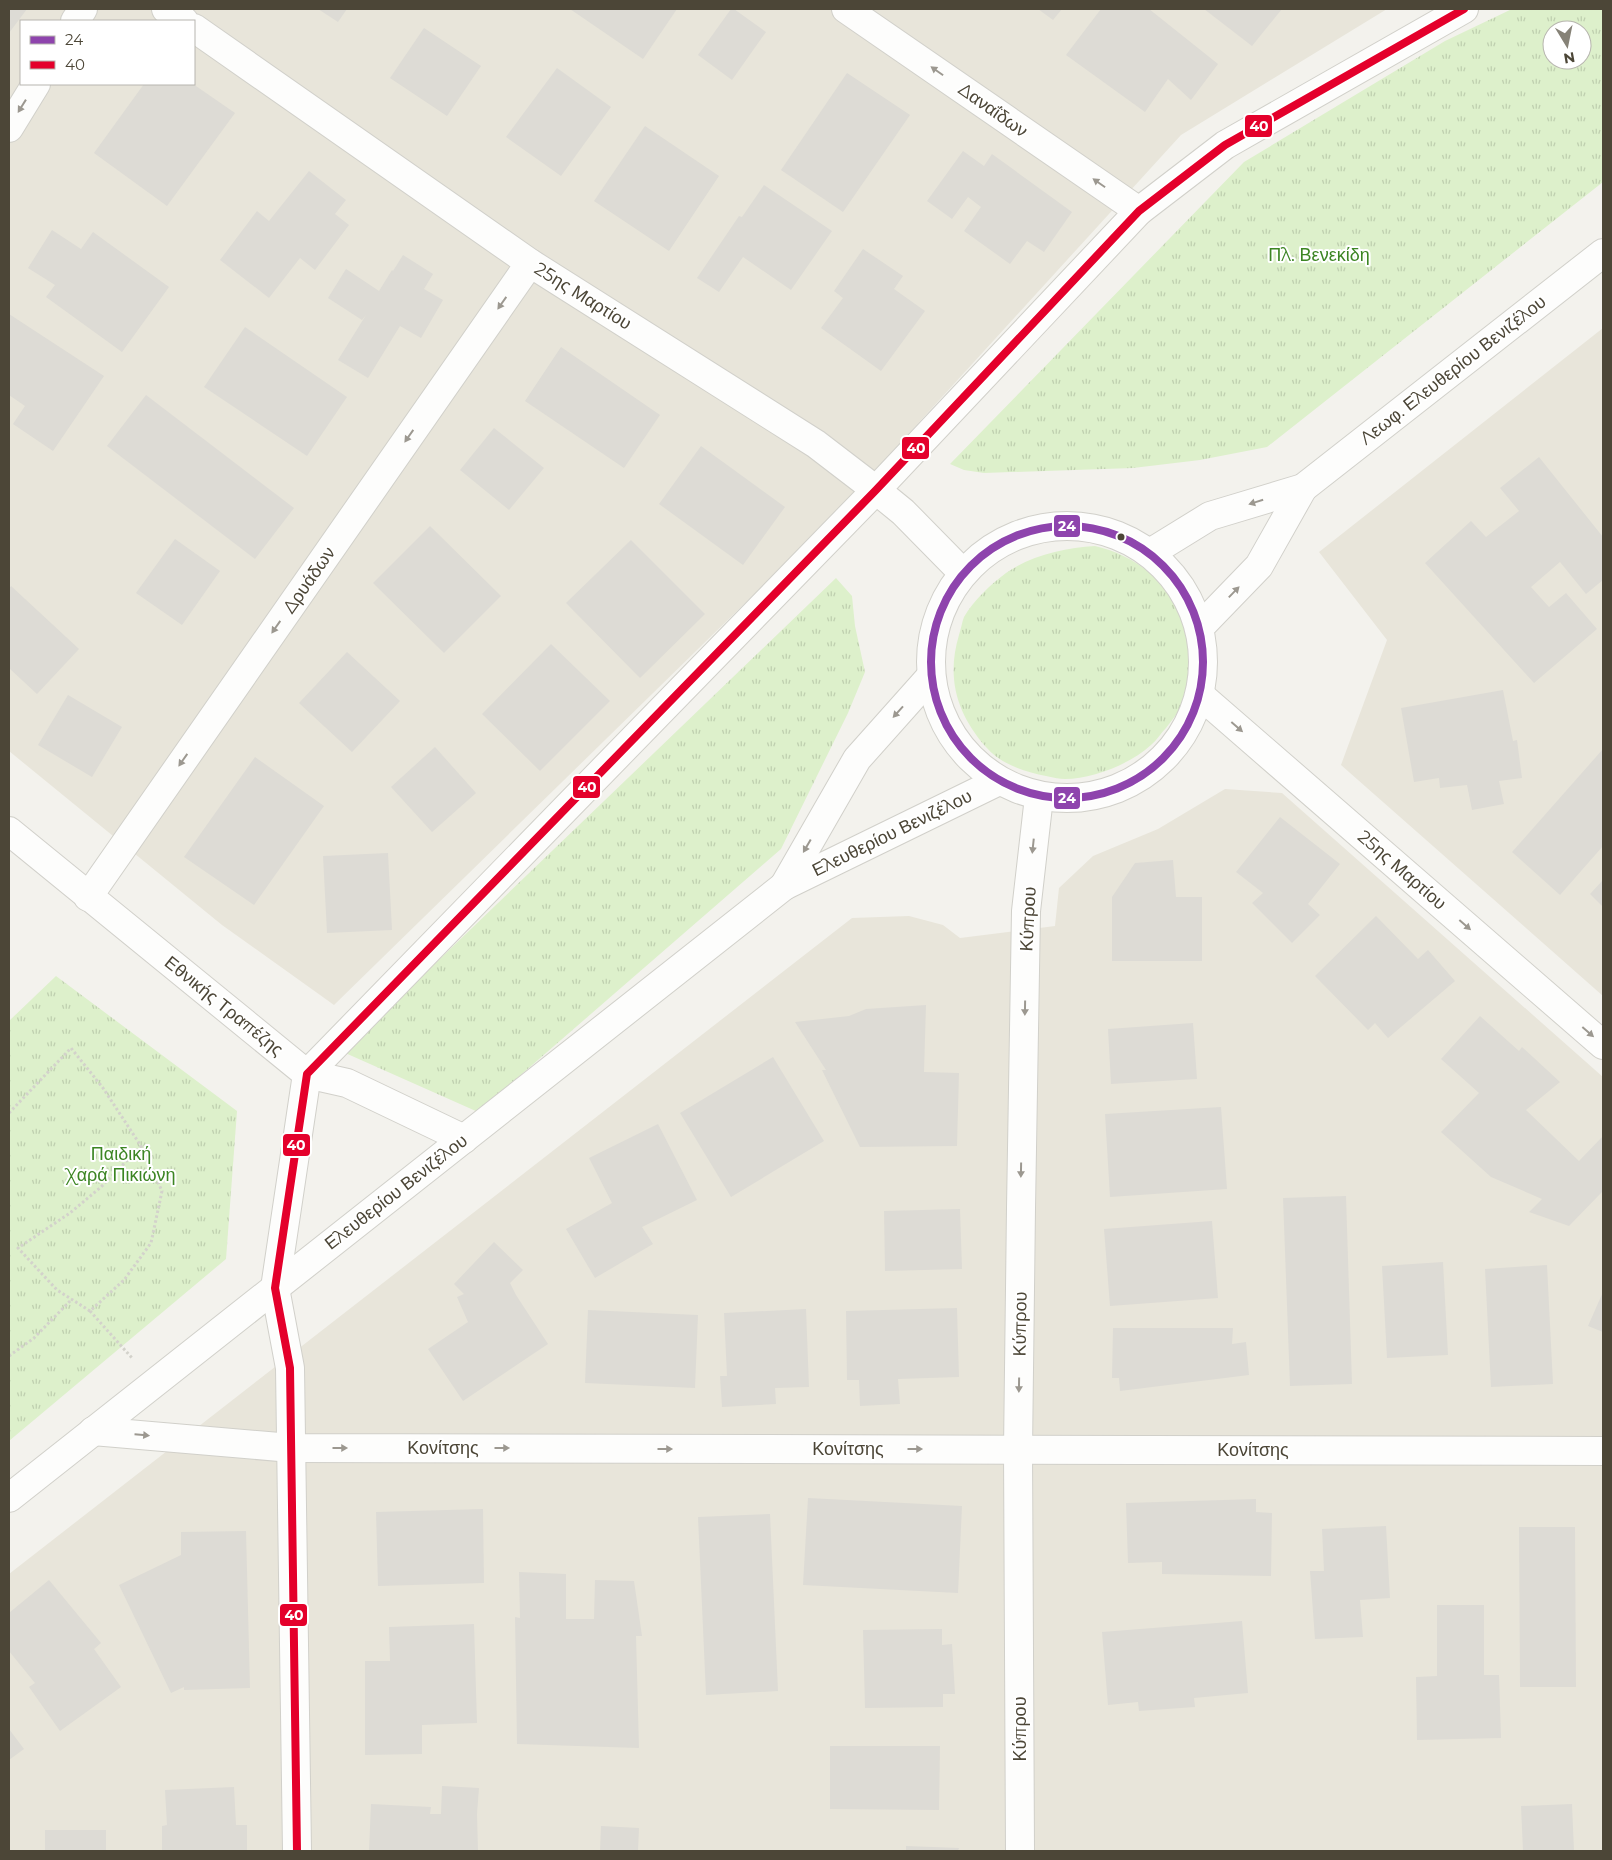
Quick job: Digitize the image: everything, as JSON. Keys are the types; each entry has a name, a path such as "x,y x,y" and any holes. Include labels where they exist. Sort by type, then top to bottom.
{"street":[{"path":"76,20 82,9"},
{"path":"166,9 182,20"},
{"path":"201,9 202,34"},
{"name":"Δαναΐδων","path":"846,9 1139,211"},
{"path":"297,1851 290,1368 275,1288 307,1074 876,490 1139,211 1224,145 1464,9"},
{"name":"25ης Μαρτίου","path":"202,34 530,263 816,444 903,512 963,573"},
{"path":"9,128 35,85"},
{"name":"Λεωφ. Ελευθερίου Βενιζέλου","path":"1303,488 1603,253"},
{"name":"Δρυάδων","path":"88,897 530,263"},
{"path":"1150,553 1210,516 1303,488"},
{"path":"1200,628 1259,566 1303,488"},
{"path":"1067,526 1097,529 1125,538 1150,553 1181,586 1200,628 1204,662 1200,695 1186,729 1164,758 1135,780 1102,794 1065,799 1039,797 999,781 973,762 953,737 938,708 931,676 932,639 943,604 963,573 985,553 1010,538 1038,529 1067,526"},
{"name":"Ελευθερίου Βενιζέλου","path":"784,886 857,759 931,676"},
{"name":"25ης Μαρτίου","path":"1200,695 1603,1045"},
{"name":"Ελευθερίου Βενιζέλου","path":"9,1498 784,886 999,781"},
{"name":"Κύπρου","path":"1020,1851 1018,1450 1026,911 1039,797"},
{"name":"Εθνικής Τραπέζης","path":"9,831 307,1074 347,1083 464,1139"},
{"name":"Κονίτσης","path":"94,1431 291,1448 1603,1451"}],"path":[{"path":"9,1113 71,1048 103,1088 141,1146 162,1192 151,1243 124,1280 90,1311"},
{"path":"141,1146 101,1187 70,1213 18,1248 57,1290 90,1311 154,1383"},
{"path":"9,1356 34,1338 72,1299"}],"shaded area":[{"path":"9,9 1387,9 1181,135 829,521 334,1005 222,925 9,751"},
{"path":"1603,328 1603,996 1341,765 1387,640 1319,552"},
{"path":"1225,789 1282,793 1603,1077 1603,1851 9,1851 9,1574 852,918 909,916 943,925 960,938 1055,926 1059,888 1093,856 1158,829"}],"green space":[{"name":"Πλ. Βενεκίδη","path":"1512,9 1603,9 1603,182 1267,447 1200,460 1133,468 984,473 964,470 950,464 1244,162 1445,41"},
{"path":"1095,546 1110,550 1138,564 1162,584 1172,597 1185,628 1190,672 1189,684 1178,713 1155,741 1142,752 1122,764 1099,773 1060,779 1030,772 1006,763 986,747 968,722 961,708 954,681 955,651 964,617 972,605 1000,577 1027,561 1038,557"},
{"path":"836,578 852,596 855,626 865,672 848,713 781,849 478,1112 343,1052"},
{"name":"Παιδική Χαρά Πικιώνη","path":"56,976 237,1111 226,1259 9,1441 9,1021"}],"building":[{"path":"9,9 27,9 9,33"},
{"path":"318,9 347,9 338,22"},
{"path":"570,9 677,9 643,59"},
{"path":"731,9 734,9 766,32 732,80 698,55"},
{"path":"1038,9 1062,9 1053,20"},
{"path":"1101,9 1149,9 1218,64 1191,100 1168,79 1145,112 1066,55"},
{"path":"1204,9 1282,9 1252,46"},
{"path":"424,28 481,66 447,116 390,78"},
{"path":"557,68 611,107 561,176 506,137"},
{"path":"847,73 910,115 843,212 781,170"},
{"path":"143,85 194,85 235,113 167,206 94,153"},
{"path":"645,126 719,176 669,251 594,201"},
{"path":"963,151 984,166 992,154 1072,212 1044,252 1027,241 1010,264 964,231 981,207 968,197 952,219 927,201"},
{"path":"309,171 346,200 335,214 349,225 315,270 300,258 269,298 220,260 257,211 269,221"},
{"path":"764,185 832,231 791,290 743,257 719,292 697,278 739,216 742,217"},
{"path":"52,230 81,249 93,232 169,287 122,352 46,297 55,285 28,268"},
{"path":"863,249 903,276 894,289 925,311 881,371 821,328 843,298 834,291"},
{"path":"403,255 433,274 424,289 443,300 421,338 400,326 368,378 338,360 366,315 362,320 328,298 346,269 379,291"},
{"path":"9,314 104,376 53,451 13,424 25,406 9,395"},
{"path":"245,327 347,397 307,456 204,387"},
{"path":"561,347 660,415 624,468 525,401"},
{"path":"146,395 294,508 255,559 107,446"},
{"path":"494,428 544,468 509,510 460,470"},
{"path":"701,446 785,507 743,565 659,504"},
{"path":"1539,457 1603,537 1603,580 1586,594 1560,562 1531,587 1549,607 1566,593 1597,629 1534,683 1425,563 1471,521 1486,537 1519,511 1500,488"},
{"path":"430,526 501,596 444,653 373,583"},
{"path":"175,539 220,571 182,625 136,593"},
{"path":"631,540 705,614 640,678 566,603"},
{"path":"11,586 79,649 37,694 9,668 9,589"},
{"path":"551,644 610,701 540,771 482,714"},
{"path":"347,652 400,701 352,752 299,703"},
{"path":"1503,690 1513,741 1517,740 1522,778 1499,781 1504,804 1472,810 1467,785 1440,788 1439,778 1414,782 1401,708"},
{"path":"68,695 122,727 92,777 38,745"},
{"path":"435,747 476,793 432,832 391,787"},
{"path":"1603,749 1603,846 1560,895 1512,852"},
{"path":"255,757 324,806 254,905 184,857"},
{"path":"1280,817 1340,864 1308,904 1320,915 1292,943 1252,903 1263,893 1236,872"},
{"path":"388,853 392,930 327,933 323,856"},
{"path":"1173,860 1176,897 1202,897 1202,961 1112,961 1112,897 1135,863"},
{"path":"1603,880 1603,907 1590,894"},
{"path":"1376,916 1418,959 1428,950 1455,981 1388,1038 1375,1023 1368,1030 1315,976"},
{"path":"926,1005 924,1072 959,1073 957,1146 860,1147 822,1070 826,1070 795,1022 849,1016 866,1009"},
{"path":"1480,1016 1519,1051 1522,1047 1560,1082 1526,1110 1579,1161 1603,1136 1603,1191 1569,1226 1529,1212 1542,1199 1491,1177 1441,1132 1479,1093 1441,1059"},
{"path":"1193,1023 1197,1079 1111,1084 1108,1029"},
{"path":"773,1057 824,1141 731,1197 680,1113"},
{"path":"1221,1107 1227,1189 1110,1197 1105,1114"},
{"path":"658,1124 697,1200 642,1227 653,1244 595,1278 566,1229 612,1203 589,1158"},
{"path":"1346,1196 1352,1384 1290,1386 1283,1198"},
{"path":"960,1209 962,1269 885,1271 884,1211"},
{"path":"1212,1221 1218,1298 1110,1306 1104,1229"},
{"path":"494,1242 523,1270 510,1283 548,1344 463,1401 428,1349 468,1322 457,1297 464,1294 454,1284"},
{"path":"1443,1262 1448,1355 1387,1358 1382,1266"},
{"path":"1547,1265 1553,1384 1491,1387 1485,1269"},
{"path":"1603,1292 1603,1332 1588,1326"},
{"path":"957,1308 959,1377 898,1379 900,1404 860,1406 859,1380 847,1380 846,1311"},
{"path":"806,1309 809,1387 775,1388 776,1404 722,1407 720,1376 727,1376 724,1313"},
{"path":"588,1310 698,1315 695,1388 585,1383"},
{"path":"1113,1328 1233,1328 1232,1344 1246,1342 1249,1375 1120,1391 1119,1378 1112,1378"},
{"path":"808,1498 962,1506 958,1593 803,1585"},
{"path":"1256,1499 1256,1512 1272,1513 1271,1576 1162,1574 1162,1562 1128,1563 1126,1503"},
{"path":"483,1509 484,1583 378,1586 376,1512"},
{"path":"770,1514 778,1691 706,1695 698,1517"},
{"path":"1386,1526 1390,1598 1360,1600 1363,1637 1315,1639 1310,1571 1324,1571 1322,1529"},
{"path":"1519,1527 1575,1527 1576,1687 1520,1687"},
{"path":"246,1531 250,1688 184,1690 184,1687 171,1693 119,1585 181,1555 181,1532"},
{"path":"519,1572 566,1574 566,1619 594,1619 595,1580 634,1581 642,1636 636,1636 639,1748 517,1744 515,1617 520,1618"},
{"path":"49,1580 101,1643 94,1649 121,1687 60,1731 29,1687 35,1683 9,1651 9,1613"},
{"path":"1437,1605 1484,1605 1484,1675 1499,1675 1501,1738 1417,1740 1416,1677 1437,1676"},
{"path":"1242,1621 1248,1693 1194,1698 1195,1707 1139,1711 1138,1702 1108,1705 1102,1632"},
{"path":"474,1624 477,1723 422,1725 422,1754 365,1755 365,1661 390,1661 389,1627"},
{"path":"942,1629 942,1645 952,1644 955,1694 943,1694 943,1707 865,1708 863,1630"},
{"path":"9,1729 24,1749 9,1760"},
{"path":"830,1746 940,1746 939,1810 830,1809"},
{"path":"442,1786 479,1788 477,1814 478,1851 369,1851 371,1804 431,1807 430,1814 441,1814"},
{"path":"234,1787 236,1825 247,1825 247,1851 162,1851 162,1826 167,1825 165,1790"},
{"path":"1572,1804 1574,1851 1523,1851 1521,1806"},
{"path":"601,1826 639,1828 638,1851 600,1851"},
{"path":"45,1830 106,1830 106,1851 45,1851"},
{"path":"906,1846 959,1848 958,1851 906,1851"}],"transit line":[{"name":"40","path":"297,1851 290,1368 275,1288 307,1074 876,490 1139,211 1225,145 1464,9"},
{"name":"24","path":"1067,526 1094,529 1119,536 1143,549 1163,566 1180,586 1193,610 1200,635 1203,662 1200,689 1193,714 1180,738 1163,758 1143,775 1119,788 1094,795 1067,798 1040,795 1015,788 991,775 971,758 954,738 941,714 934,689 931,662 934,635 941,610 954,586 971,566 991,549 1015,536 1040,529 1067,526"}]}
